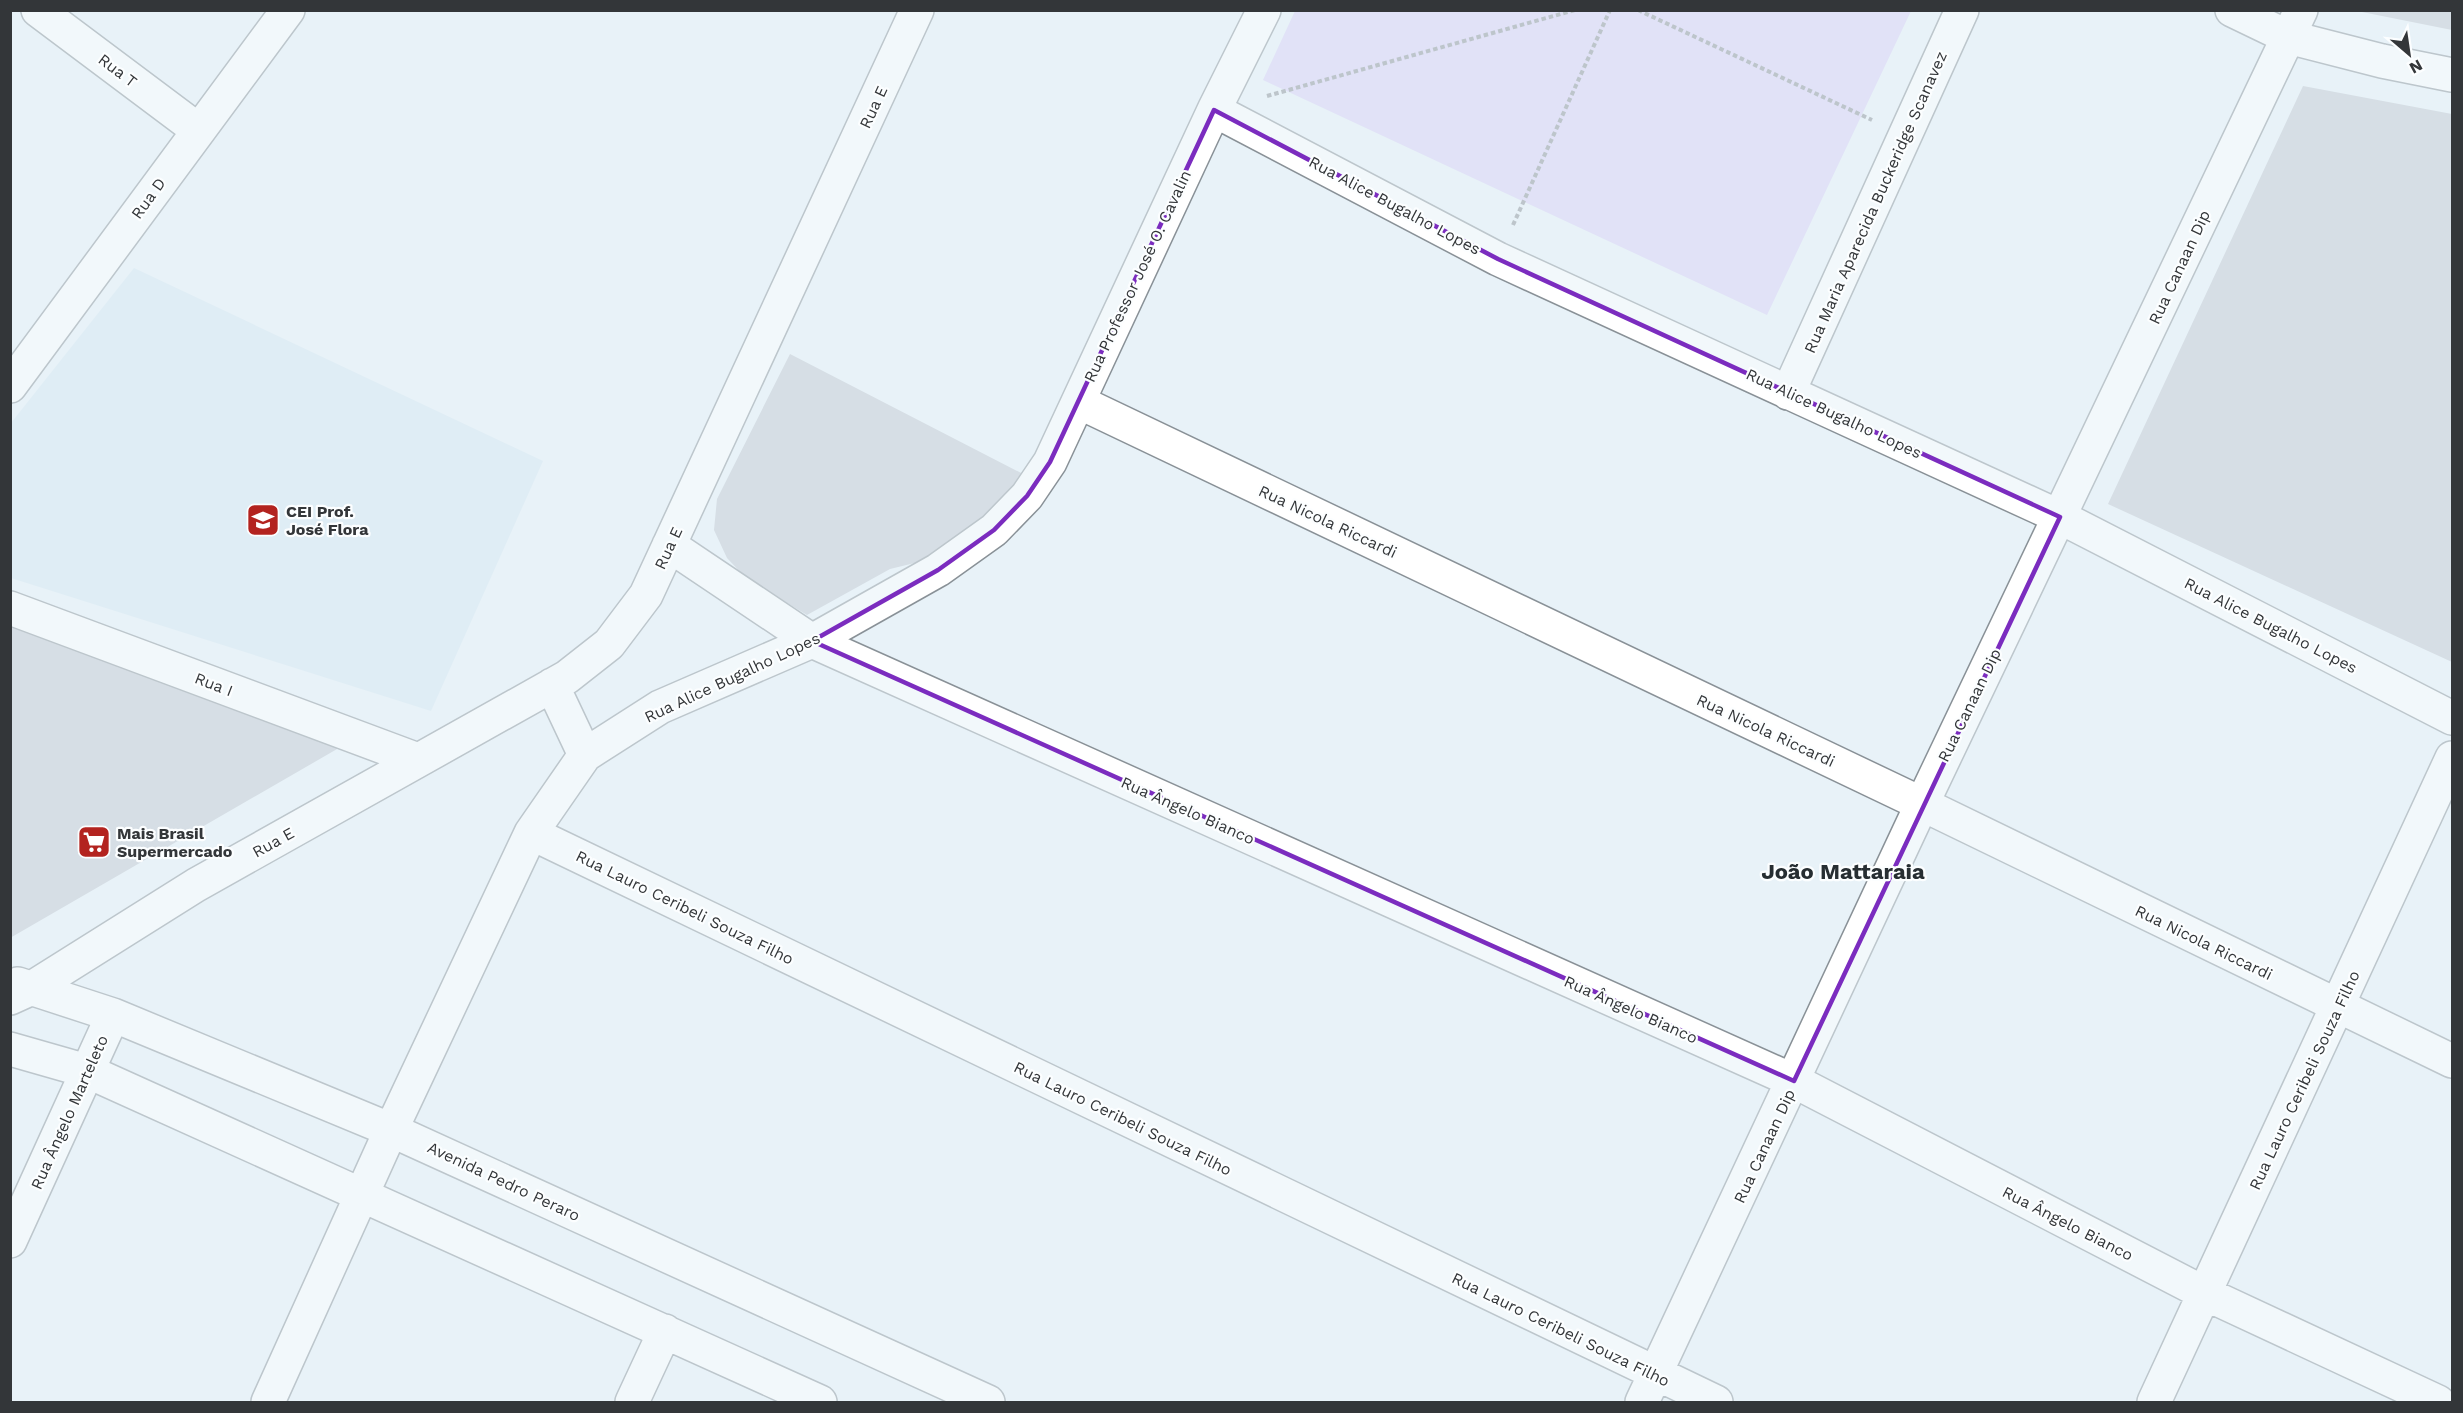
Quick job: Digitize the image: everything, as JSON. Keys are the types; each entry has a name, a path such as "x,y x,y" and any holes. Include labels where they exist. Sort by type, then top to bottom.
{"street":[{"name":"Rua T","path":"38,10 198,130"},
{"name":"Rua D","path":"10,386 288,10"},
{"name":"Rua E","path":"18,989 196,885 552,686 609,644 646,595 917,10"},
{"name":"Rua Professor José O. Cavalin","path":"994,530 1027,496 1050,462 1214,110 1264,10"},
{"name":"Rua Maria Aparecida Buckeridge Scanavez","path":"1788,393 1962,10"},
{"path":"2232,10 2295,24 2382,61 2452,75"},
{"name":"Rua Canaan Dip","path":"1649,1389 1922,804 2295,24"},
{"name":"Rua Alice Bugalho Lopes","path":"1214,110 1498,259 2060,517 2452,718"},
{"name":"Rua Nicola Riccardi","path":"1079,402 1922,804 2452,1061"},
{"name":"Rua Alice Bugalho Lopes","path":"268,1402 391,1130 531,833 585,755 660,707 812,641 938,570 994,530"},
{"name":"Rua Ângelo Bianco","path":"669,545 812,641 1794,1081 2204,1293 2438,1402"},
{"name":"Rua I","path":"10,608 418,760"},
{"path":"552,686 585,755"},
{"name":"Rua Lauro Ceribeli Souza Filho","path":"2154,1402 2339,1008 2452,758"},
{"name":"Rua Lauro Ceribeli Souza Filho","path":"531,833 1649,1389 1716,1402"},
{"name":"Avenida Pedro Peraro","path":"18,989 113,1015 391,1130 981,1401"},
{"name":"Rua Ângelo Marteleto","path":"10,1241 113,1015"},
{"path":"10,1049 87,1071 820,1402"},
{"path":"632,1402 665,1331"}],"path":[{"path":"1214,110 1575,10"},
{"path":"1498,259 1610,10"},
{"path":"1638,10 1905,136"}],"highlighted area":[{"path":"1214,110 1498,259 2060,517 1794,1081 812,641 938,570 994,530 1027,496 1050,462"}],"shaded area":[{"path":"1295,10 1911,11 1767,315 1263,80"},
{"name":"CEI Prof. José Flora","path":"134,268 543,461 431,711 11,578 11,423"}],"building":[{"path":"2362,10 2452,10 2452,30 2362,12"},
{"path":"2303,86 2452,114 2452,662 2108,504"},
{"path":"790,354 1025,475 993,517 935,558 890,569 807,615 746,578 727,558 714,530 717,499"},
{"name":"Mais Brasil Supermercado","path":"10,621 344,745 10,938"}],"place":[{"name":"CEI Prof. José Flora","path":"263,520"},
{"name":"Mais Brasil Supermercado","path":"94,842"}],"district":[{"name":"João Mattaraia","path":"1843,871"}]}
